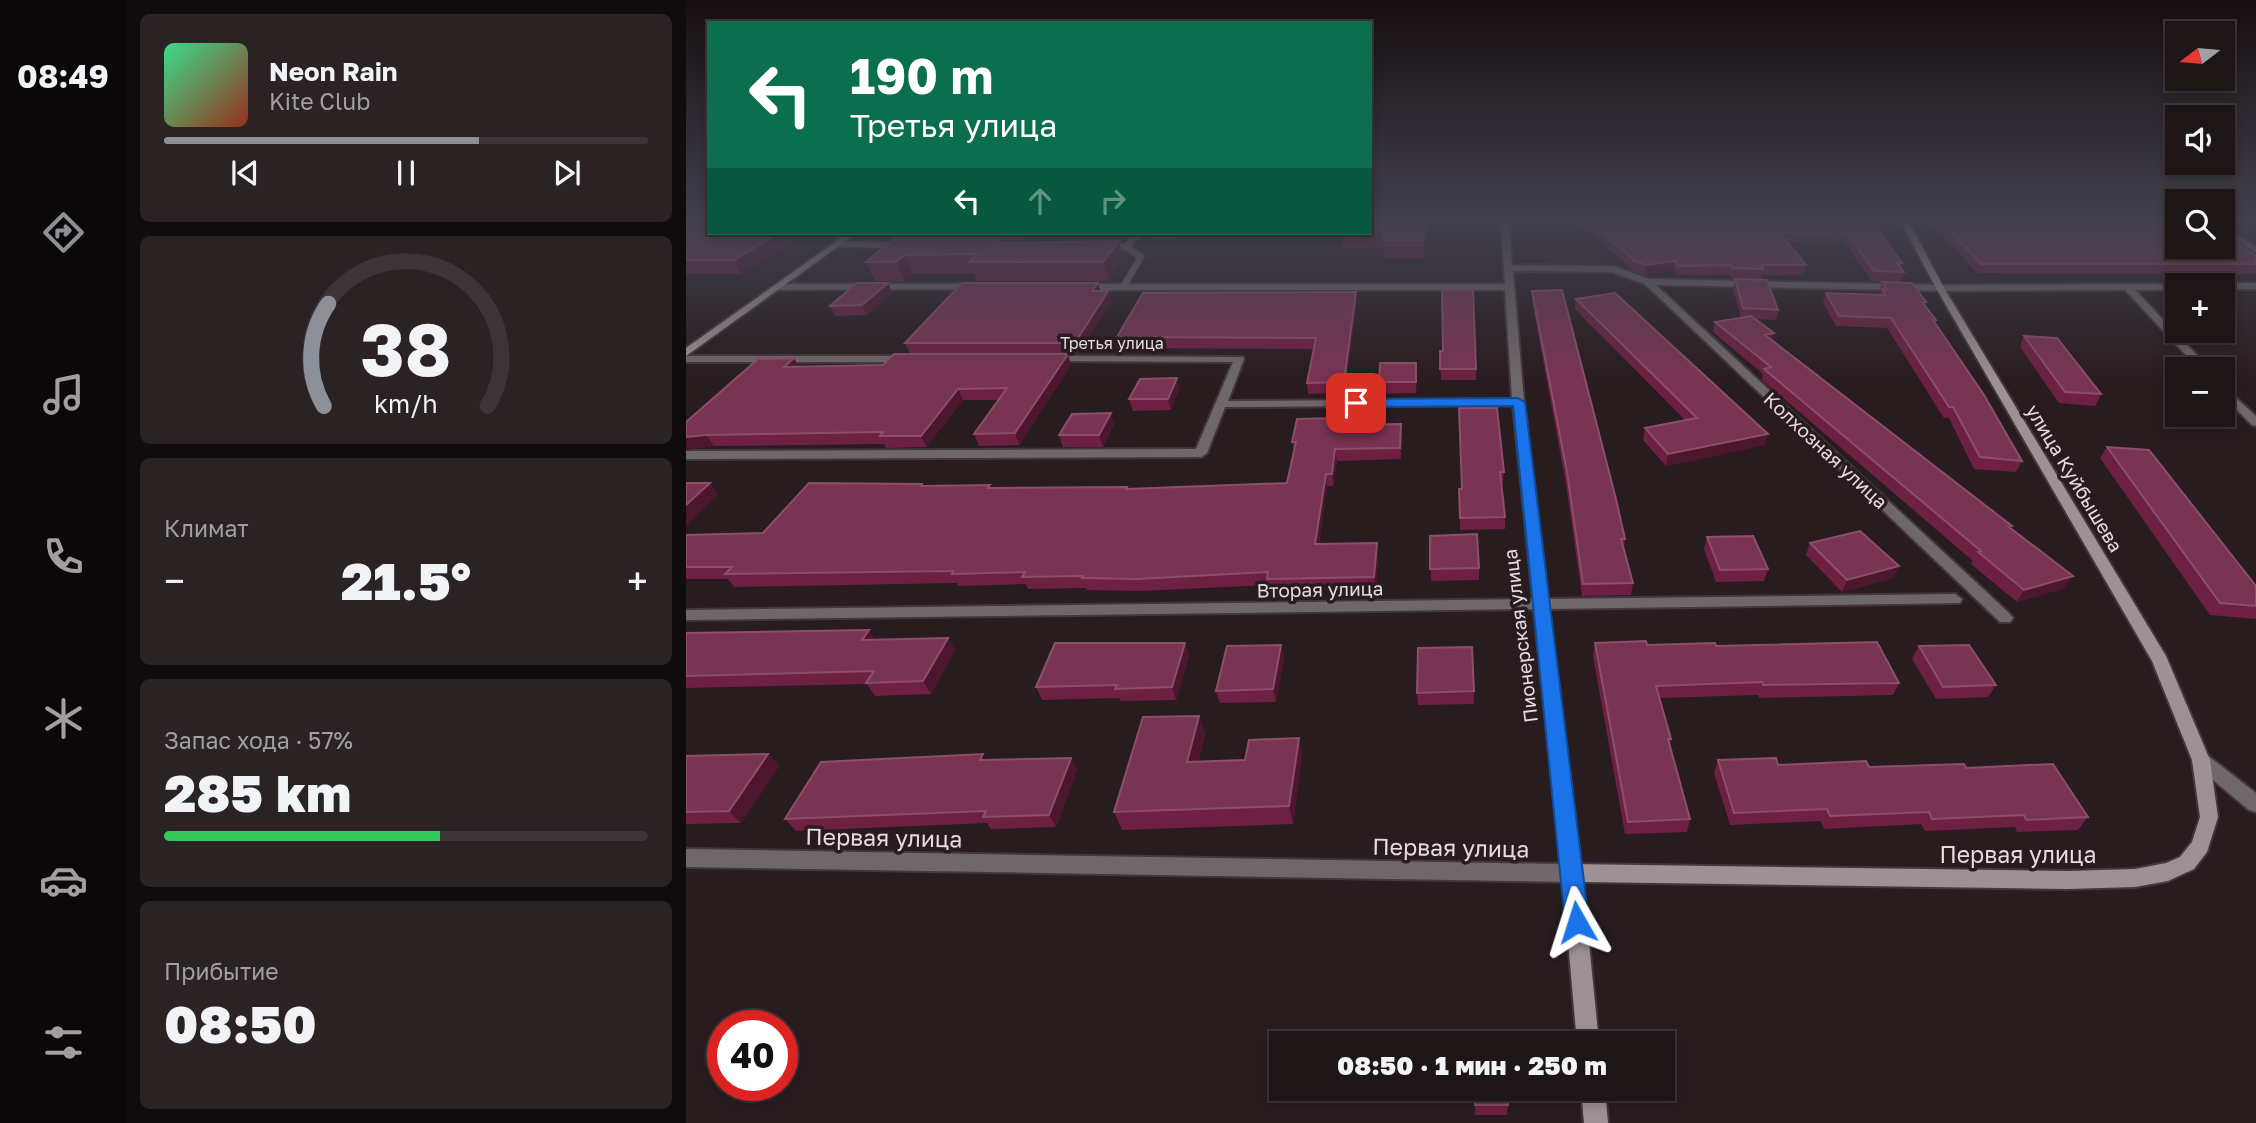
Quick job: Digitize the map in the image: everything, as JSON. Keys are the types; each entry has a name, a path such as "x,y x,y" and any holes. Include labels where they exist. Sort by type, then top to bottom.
{"street":[{"path":"686,353 796,274"},
{"name":"Пионерская улица","path":"1509,274 1518,402 1572,873 1587,1031"},
{"path":"1627,274 1647,282 1940,288 2165,287"},
{"name":"улица Куйбышева","path":"1933,274 2160,660 2201,760"},
{"name":"Колхозная улица","path":"1647,282 2006,618"},
{"path":"2235,286 2256,286"},
{"path":"778,287 985,287"},
{"path":"1068,287 1510,287"},
{"path":"2127,287 2193,357"},
{"path":"686,359 921,359"},
{"name":"Третья улица","path":"686,455 1201,453 1239,359 1045,359"},
{"path":"2235,401 2256,423"},
{"path":"1221,404 1518,402"},
{"name":"Вторая улица","path":"686,615 1955,600"},
{"path":"2201,760 2256,804"},
{"name":"Первая улица","path":"686,858 2067,880 2135,878 2168,872 2187,863 2200,846 2209,817 2201,760"},
{"path":"1594,1101 1596,1123"}],"lane":[{"path":"1123,287 1131,274"}],"building":[{"path":"1735,279 1767,280 1778,310 1743,308"},
{"path":"1882,282 1912,283 1936,320 1933,320 1984,395 2022,461 1980,457 1953,407 1949,407 1891,318 1839,316 1826,293 1885,295 1882,289 1887,290"},
{"path":"857,283 888,283 862,305 830,306"},
{"path":"962,283 1098,283 1092,291 1108,291 1075,343 905,343"},
{"path":"1442,290 1473,290 1476,369 1440,369 1440,351 1443,351"},
{"path":"1562,290 1616,499 1625,539 1621,539 1633,583 1583,584 1567,472 1532,291"},
{"path":"1356,292 1344,382 1307,383 1316,338 1117,337 1143,293"},
{"path":"1615,293 1768,434 1668,454 1645,428 1697,418 1576,299"},
{"path":"1751,316 1774,333 1765,335 2073,576 2024,590 1764,369 1771,367 1715,322"},
{"path":"2024,336 2057,338 2101,394 2065,392"},
{"path":"894,354 1068,354 1015,433 974,434 1007,388 958,389 921,436 880,436 883,432 686,437 686,422 758,359 794,358 784,367 883,365"},
{"path":"1380,363 1416,363 1416,382 1379,382"},
{"path":"1177,378 1168,399 1129,399 1140,379"},
{"path":"1459,408 1497,408 1504,472 1500,472 1505,517 1460,518 1459,489 1462,489"},
{"path":"1111,413 1099,435 1059,435 1072,414"},
{"path":"1337,418 1336,425 1401,424 1400,448 1335,449 1332,474 1326,474 1315,544 1377,543 1374,577 1267,579 1268,572 1137,579 1022,577 1025,572 952,574 953,571 725,574 732,567 686,567 686,535 763,533 809,483 990,485 988,488 1127,487 1126,489 1287,483 1296,442 1292,442 1297,419"},
{"path":"2107,447 2149,450 2256,586 2256,606 2220,603"},
{"path":"686,483 710,483 686,505"},
{"path":"1860,531 1899,566 1847,580 1810,543"},
{"path":"1477,534 1479,568 1430,569 1430,536"},
{"path":"1753,536 1768,569 1720,570 1707,537"},
{"path":"869,630 862,640 948,638 923,681 866,683 874,671 686,676 686,633"},
{"path":"1646,641 1647,645 1715,643 1716,646 1877,642 1899,683 1763,685 1762,682 1656,686 1690,819 1628,822 1595,643"},
{"path":"1055,643 1185,643 1172,687 1036,687"},
{"path":"1281,645 1273,689 1216,691 1227,646"},
{"path":"1969,645 1996,685 1943,687 1919,646"},
{"path":"1472,647 1474,691 1417,693 1418,648"},
{"path":"1199,716 1187,762 1245,760 1249,740 1299,738 1289,806 1114,812 1143,717"},
{"path":"768,754 729,811 686,812 686,756"},
{"path":"983,754 980,760 1071,758 1049,815 983,817 986,811 785,819 821,762"},
{"path":"1776,758 1778,765 1866,761 1869,767 1964,764 1966,768 2053,764 2088,817 2026,820 2024,815 1932,819 1929,812 1830,816 1827,809 1734,813 1718,760"},
{"path":"1475,1101 1508,1101 1508,1105 1475,1105"}],"route":[{"path":"1356,403 1518,402 1577,922"}]}
